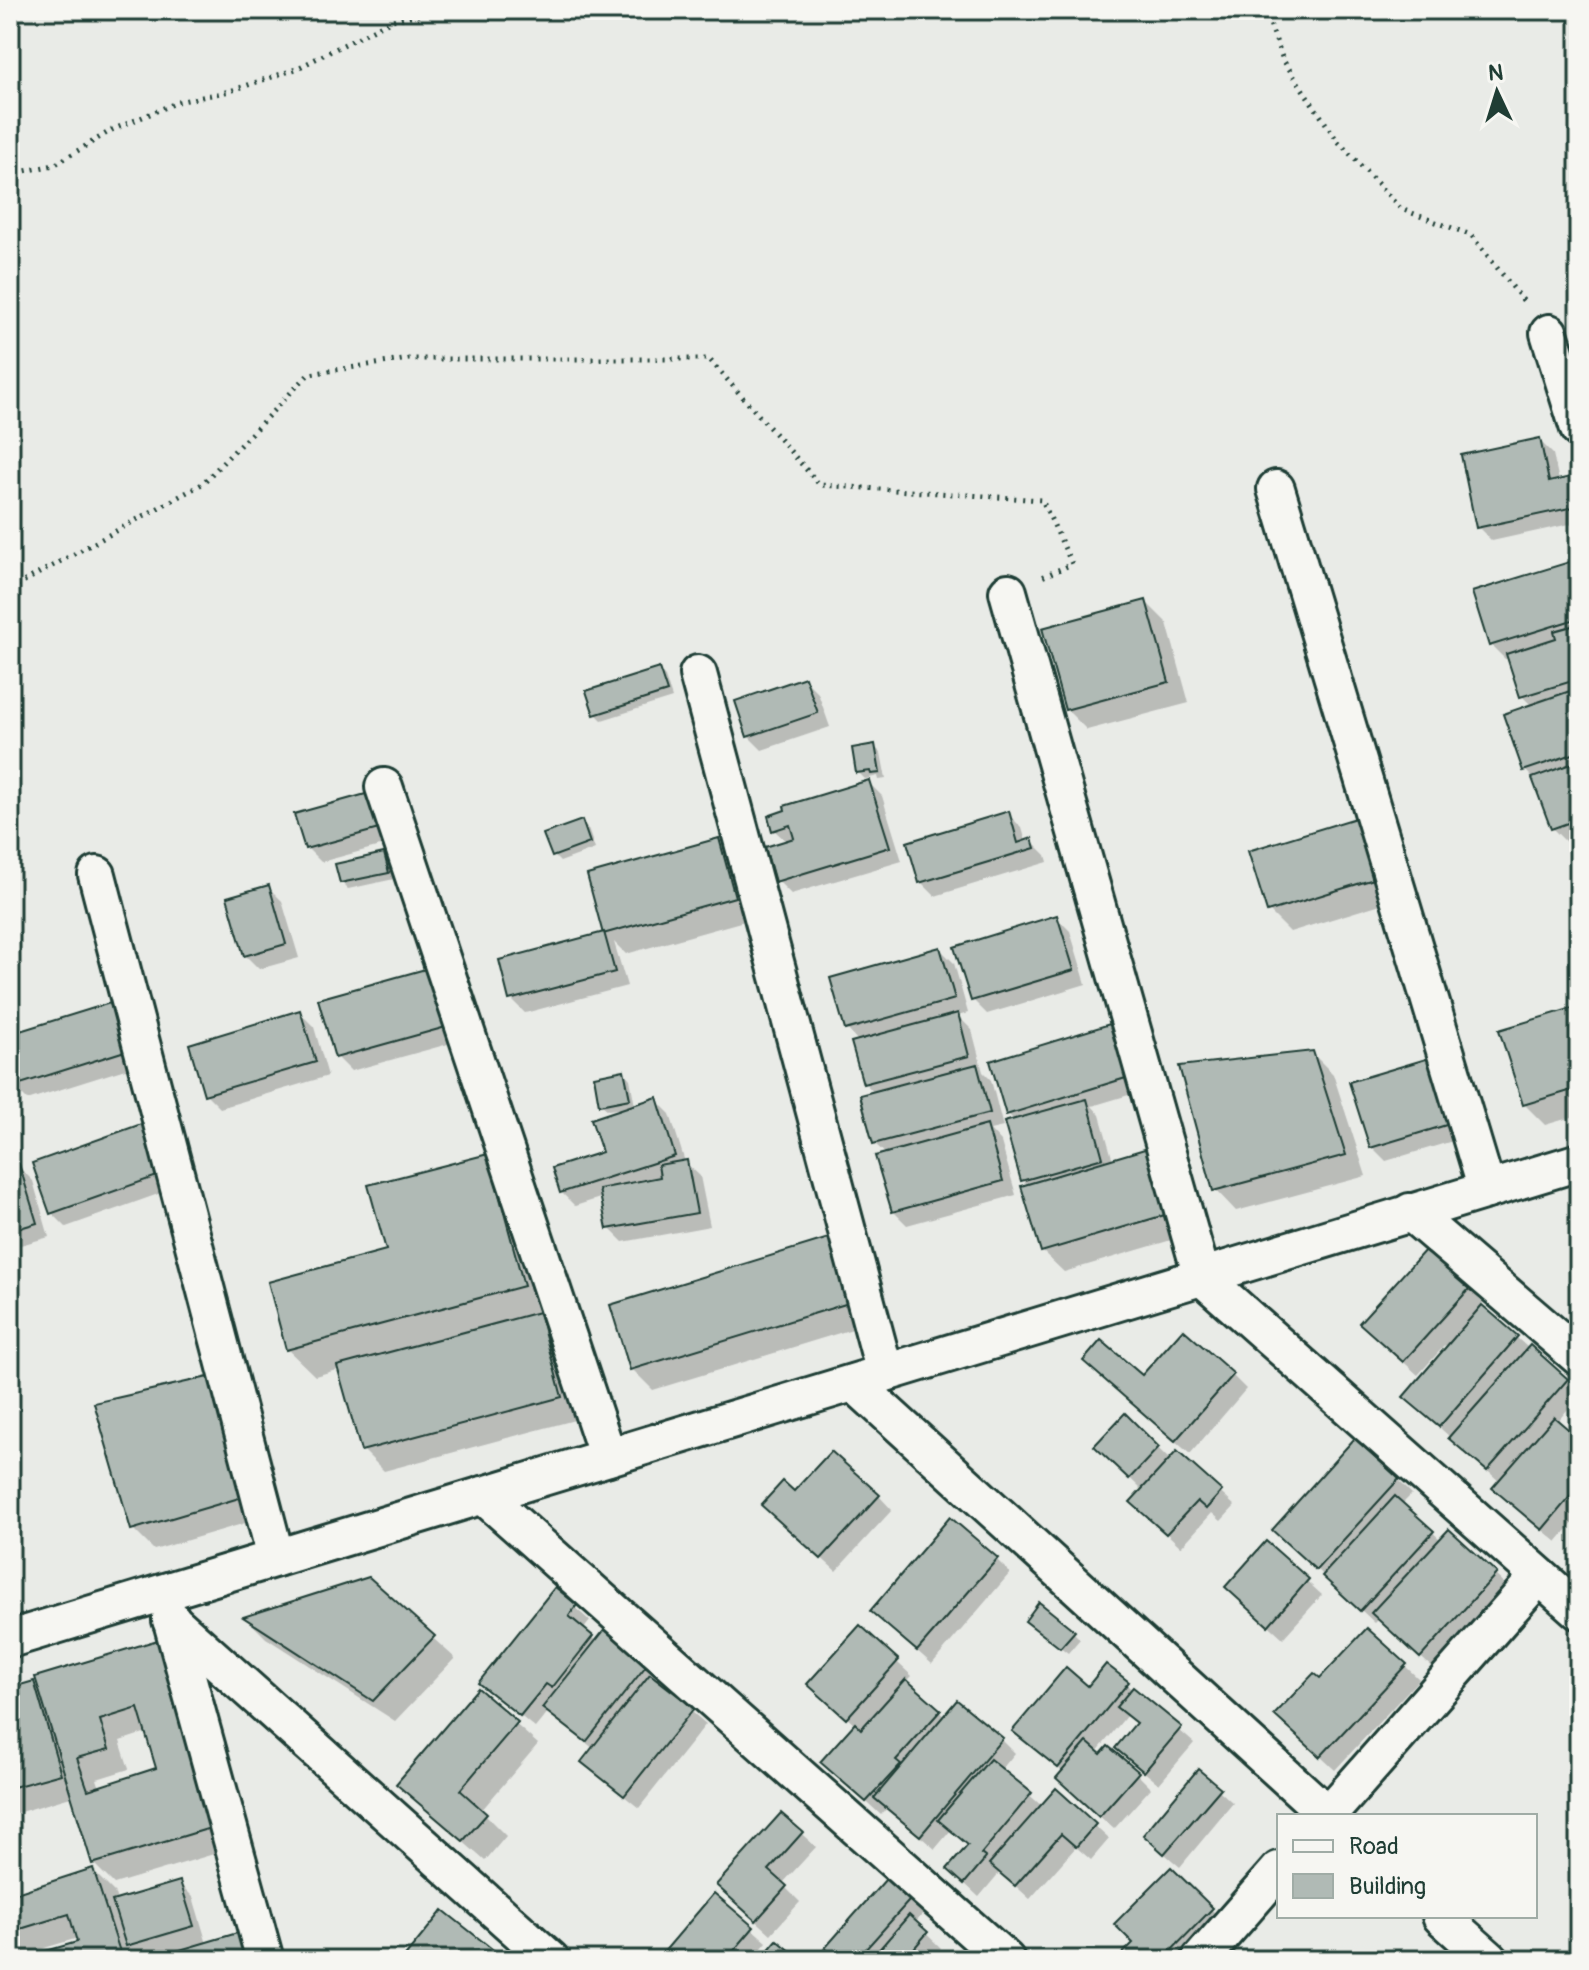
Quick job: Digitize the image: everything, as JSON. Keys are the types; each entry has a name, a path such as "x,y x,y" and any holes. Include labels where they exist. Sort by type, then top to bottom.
{"street":[{"path":"1549,333 1579,429"},
{"path":"1276,489 1487,1190"},
{"path":"1008,592 1202,1277 1579,1611"},
{"path":"698,674 869,1378 1326,1814"},
{"path":"384,787 608,1457"},
{"path":"97,875 276,1558"},
{"path":"10,1639 167,1606 276,1558 1579,1162"},
{"path":"1410,1212 1579,1357"},
{"path":"483,1495 1006,1960"},
{"path":"1330,1814 1538,1577"},
{"path":"167,1606 265,1960"},
{"path":"167,1606 551,1960"},
{"path":"1200,1960 1277,1872"},
{"path":"1443,1918 1490,1960"}],"path":[{"path":"10,174 54,165 112,130 178,102 230,91 296,69 392,20 442,10"},
{"path":"1265,10 1283,60 1337,140 1401,209 1471,235 1549,333"},
{"path":"10,589 202,484 309,374 409,359 709,359 820,485 1042,500 1072,564 1008,592"}],"building":[{"path":"1540,438 1549,482 1579,475 1579,506 1476,528 1461,455"},
{"path":"1579,559 1579,618 1489,646 1472,592"},
{"path":"1146,600 1169,682 1065,710 1042,628"},
{"path":"1579,624 1579,679 1520,697 1506,654 1556,638 1554,631"},
{"path":"659,668 667,692 594,715 586,691"},
{"path":"805,677 818,713 747,737 735,701"},
{"path":"1579,688 1579,752 1523,771 1503,714"},
{"path":"875,744 880,773 856,773 852,748"},
{"path":"1579,761 1579,819 1551,829 1532,778"},
{"path":"869,780 890,847 775,882 765,847 794,838 790,825 772,831 768,816 785,810 784,806"},
{"path":"380,790 390,826 305,849 294,814"},
{"path":"1009,811 1018,843 1032,838 1035,848 919,883 907,842"},
{"path":"1372,813 1390,874 1267,912 1248,851"},
{"path":"582,820 590,843 552,857 543,834"},
{"path":"719,838 735,897 603,934 587,875"},
{"path":"384,853 389,873 340,883 335,864"},
{"path":"269,885 286,944 244,956 227,897"},
{"path":"1057,915 1074,970 971,1001 954,947"},
{"path":"604,932 615,972 509,1000 499,960"},
{"path":"940,947 955,999 845,1030 830,978"},
{"path":"429,968 446,1027 335,1058 318,999"},
{"path":"110,1003 125,1051 11,1087 10,1034"},
{"path":"1579,1006 1579,1088 1523,1105 1499,1030"},
{"path":"300,1010 316,1062 204,1095 189,1044"},
{"path":"958,1013 969,1056 863,1084 851,1042"},
{"path":"1113,1023 1129,1077 1006,1115 990,1061"},
{"path":"1313,1051 1346,1155 1213,1191 1179,1066"},
{"path":"1443,1054 1463,1120 1370,1148 1349,1082"},
{"path":"977,1064 990,1113 873,1144 860,1095"},
{"path":"624,1070 630,1099 599,1105 594,1076"},
{"path":"657,1097 675,1156 560,1193 552,1168 602,1152 591,1119"},
{"path":"1087,1099 1103,1158 1021,1181 1004,1122"},
{"path":"144,1123 163,1174 50,1214 32,1163"},
{"path":"987,1125 1003,1181 892,1212 875,1156"},
{"path":"1148,1148 1168,1214 1041,1252 1021,1186"},
{"path":"488,1154 524,1286 286,1350 268,1282 386,1250 368,1185"},
{"path":"687,1160 697,1213 607,1229 599,1189 660,1177 658,1165"},
{"path":"19,1164 37,1223 10,1231 10,1167"},
{"path":"832,1237 852,1302 630,1370 610,1305"},
{"path":"1426,1249 1470,1288 1403,1362 1359,1323"},
{"path":"1482,1305 1518,1336 1439,1427 1403,1397"},
{"path":"539,1312 562,1397 361,1451 337,1366"},
{"path":"1183,1329 1234,1374 1175,1441 1083,1361 1101,1340 1142,1375"},
{"path":"1530,1345 1568,1379 1487,1471 1448,1438"},
{"path":"217,1375 246,1496 131,1530 94,1403"},
{"path":"1125,1413 1159,1447 1129,1479 1094,1446"},
{"path":"1554,1417 1575,1435 1579,1431 1579,1486 1542,1530 1492,1488"},
{"path":"1355,1438 1399,1479 1316,1570 1272,1530"},
{"path":"831,1451 880,1495 821,1559 761,1505 783,1481 794,1491"},
{"path":"1177,1451 1222,1491 1206,1509 1197,1501 1166,1534 1130,1502"},
{"path":"1395,1496 1434,1531 1360,1611 1322,1576"},
{"path":"950,1517 998,1558 917,1651 870,1611"},
{"path":"1449,1529 1497,1573 1420,1658 1371,1613"},
{"path":"1266,1541 1309,1579 1268,1626 1225,1587"},
{"path":"369,1577 435,1636 373,1701 243,1617"},
{"path":"555,1587 577,1605 569,1616 593,1636 552,1688 546,1684 520,1716 478,1683"},
{"path":"1039,1602 1075,1631 1060,1648 1025,1621"},
{"path":"860,1625 899,1660 846,1719 807,1684"},
{"path":"606,1628 649,1662 586,1742 542,1708"},
{"path":"1367,1628 1407,1664 1320,1757 1274,1715 1314,1673 1320,1678"},
{"path":"161,1639 217,1826 92,1864 35,1677","holes":["138,1708 156,1768 88,1790 77,1758 109,1749 100,1720"]},
{"path":"1106,1664 1129,1682 1058,1768 1012,1731 1066,1667 1088,1686"},
{"path":"650,1674 694,1708 624,1796 581,1762"},
{"path":"906,1679 941,1710 896,1760 901,1764 866,1802 820,1762 855,1723 861,1729"},
{"path":"34,1681 61,1774 10,1788 10,1756 13,1755 10,1744 10,1688"},
{"path":"1133,1687 1182,1727 1144,1772 1115,1748 1136,1723 1116,1707"},
{"path":"478,1688 518,1722 460,1790 487,1814 463,1841 396,1784"},
{"path":"957,1700 1003,1738 920,1836 874,1798"},
{"path":"1087,1742 1101,1754 1108,1746 1139,1772 1099,1817 1056,1778"},
{"path":"990,1759 1032,1793 981,1854 986,1858 964,1884 947,1869 968,1845 938,1820"},
{"path":"1198,1769 1221,1788 1164,1854 1143,1835"},
{"path":"1056,1788 1096,1824 1076,1847 1061,1834 1015,1886 989,1864"},
{"path":"781,1813 803,1832 769,1870 787,1886 756,1921 716,1885"},
{"path":"1171,1867 1213,1908 1162,1960 1116,1960 1133,1943 1114,1924"},
{"path":"93,1868 121,1955 106,1960 10,1960 10,1895","holes":["69,1914 77,1942 22,1958 14,1931"]},
{"path":"893,1871 917,1892 856,1960 839,1960 825,1948"},
{"path":"180,1881 194,1926 126,1946 112,1901"},
{"path":"714,1893 754,1927 726,1960 657,1960"},
{"path":"443,1910 506,1960 402,1960"},
{"path":"909,1915 928,1932 904,1960 870,1960"},
{"path":"244,1931 253,1960 146,1960"},
{"path":"777,1940 802,1960 760,1960"}]}
